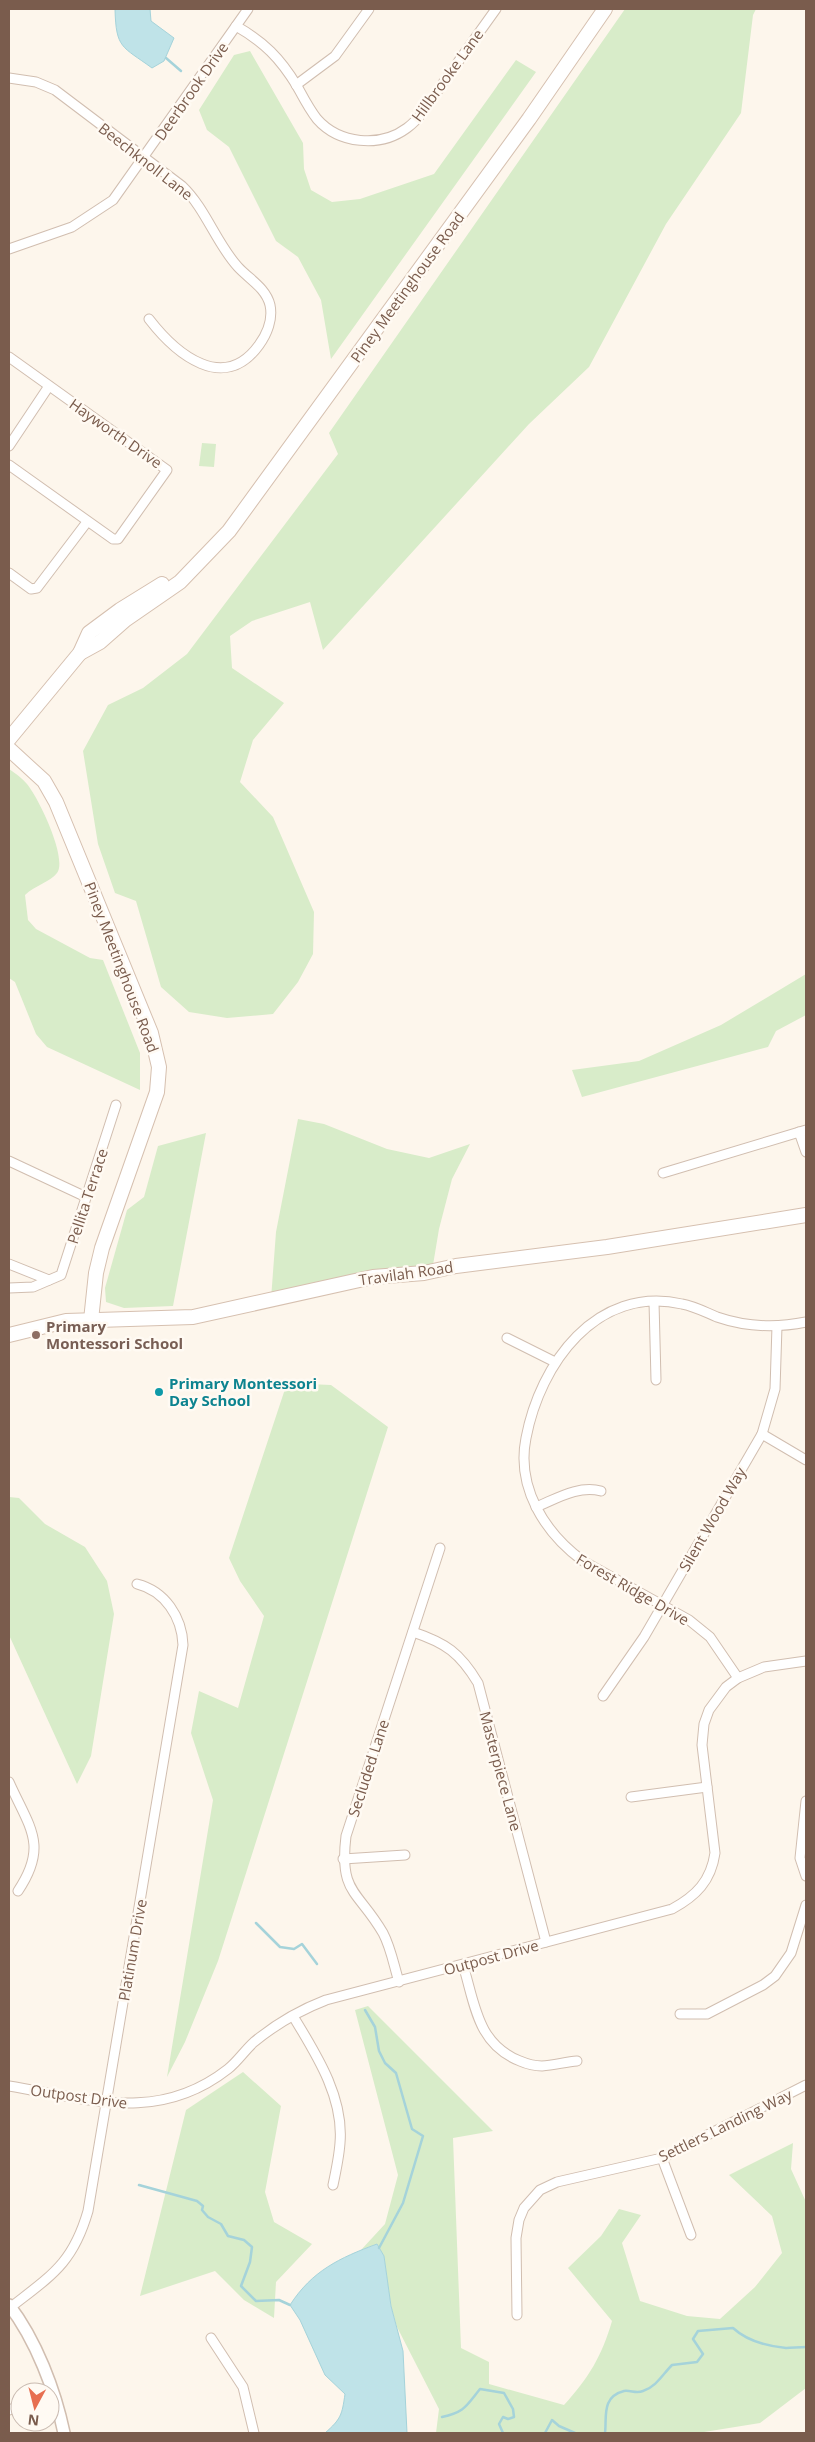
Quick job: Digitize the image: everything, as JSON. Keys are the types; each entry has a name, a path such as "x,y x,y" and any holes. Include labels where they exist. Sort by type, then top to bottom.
{"main road":[{"name":"Piney Meetinghouse Road","path":"9,739 80,653 89,633 120,610 201,560 229,531 529,119 605,9"},
{"name":"Piney Meetinghouse Road","path":"9,749 44,781 56,802 151,1032 160,1066 153,1106 102,1248 96,1273 91,1320"},
{"name":"Travilah Road","path":"9,1335 66,1321 152,1320 193,1317 373,1277 424,1273 456,1266 607,1247 806,1214"}],"street":[{"name":"Deerbrook Drive","path":"9,249 72,227 113,200 248,9"},
{"path":"296,85 335,56 369,9"},
{"name":"Hillbrooke Lane","path":"236,26 259,39 273,52 318,120 333,132 349,138 366,141 394,136 419,116 496,9"},
{"name":"Beechknoll Lane","path":"9,78 36,82 54,90 194,198 238,266 261,288 270,305 270,322 265,336 250,357 238,365 218,369 202,366 162,337 149,319"},
{"name":"Hayworth Drive","path":"9,357 167,470 118,539 113,539 9,465"},
{"path":"9,446 49,386"},
{"path":"9,574 31,589 37,588 87,522"},
{"name":"Pellita Terrace","path":"49,1280 61,1274 116,1105"},
{"path":"663,1173 803,1131 806,1152"},
{"path":"9,1161 86,1197"},
{"path":"9,1264 49,1280"},
{"path":"9,1288 33,1287 49,1280"},
{"path":"654,1302 656,1380"},
{"name":"Forest Ridge Drive","path":"738,1678 710,1637 689,1620 568,1550 549,1530 528,1488 524,1470 525,1441 534,1408 555,1362 568,1344 594,1321 618,1309 637,1303 654,1302 681,1304 741,1323 777,1326 806,1322"},
{"name":"Silent Wood Way","path":"603,1696 644,1637 762,1434 775,1389 777,1326"},
{"path":"507,1338 555,1362"},
{"path":"762,1434 806,1460"},
{"path":"536,1507 579,1490 591,1488 601,1490"},
{"name":"Secluded Lane","path":"399,1982 383,1933 351,1892 346,1880 343,1859 346,1836 440,1548"},
{"name":"Platinum Drive","path":"10,2306 56,2272 67,2259 81,2236 88,2211 138,1923 183,1644 183,1633 174,1610 157,1593 137,1584"},
{"name":"Masterpiece Lane","path":"413,1632 434,1639 451,1648 467,1664 478,1683 546,1942"},
{"name":"Outpost Drive","path":"9,2086 106,2102 130,2104 175,2098 205,2086 230,2068 253,2043 293,2016 326,2000 672,1909 697,1893 703,1886 713,1864 714,1853 702,1745 704,1724 717,1698 726,1686 738,1678 764,1667 806,1661"},
{"path":"9,1782 36,1848 35,1858 28,1876 18,1891"},
{"path":"631,1797 707,1787"},
{"path":"806,1801 800,1858 806,1876"},
{"path":"343,1859 405,1855"},
{"path":"680,2014 707,2014 775,1976 790,1953 806,1905"},
{"path":"463,1965 481,2028 498,2049 509,2057 531,2065 542,2066 577,2060"},
{"path":"293,2016 327,2077 337,2105 340,2143 334,2185"},
{"name":"Settlers Landing Way","path":"517,2315 516,2238 519,2220 531,2198 540,2190 557,2182 662,2158 806,2086"},
{"path":"662,2158 691,2235"},
{"path":"10,2306 33,2346 47,2382"},
{"path":"211,2338 243,2387 254,2433"},
{"path":"60,2420 64,2433"}],"green space":[{"path":"625,9 756,9 753,15 741,113 666,224 589,367 529,424 323,650 310,602 252,621 230,636 232,668 284,703 253,740 240,782 273,817 314,912 313,954 298,982 273,1014 227,1018 189,1012 161,987 136,901 115,893 98,844 83,751 108,705 143,688 187,654 338,454 329,433"},
{"path":"250,51 303,143 304,169 311,190 332,202 360,199 434,174 516,60 536,72 331,359 321,300 298,257 276,241 229,147 207,130 199,110 234,55"},
{"path":"202,443 216,444 214,467 199,466"},
{"path":"9,769 27,784 38,801 50,828 58,855 59,865 57,873 25,895 28,920 36,929 90,958 103,960 140,1053 140,1090 47,1047 36,1034 15,982 9,978"},
{"path":"806,974 806,1015 776,1031 768,1047 582,1097 572,1070 639,1061 721,1025"},
{"path":"298,1119 324,1124 387,1149 429,1158 470,1144 452,1179 439,1229 432,1271 271,1299 276,1232"},
{"path":"206,1133 173,1306 124,1308 106,1302 105,1288 127,1210 144,1197 158,1146"},
{"path":"287,1383 331,1385 388,1427 218,1961 185,2042 167,2077 213,1800 191,1733 199,1691 238,1708 264,1616 240,1581 229,1558"},
{"path":"9,1497 19,1498 45,1524 85,1547 107,1581 114,1614 91,1756 77,1784 9,1635"},
{"path":"368,2006 493,2131 453,2138 461,2348 489,2362 489,2384 564,2405 580,2386 599,2356 612,2321 568,2268 601,2236 619,2209 641,2215 622,2243 640,2301 687,2316 720,2319 755,2287 782,2253 772,2216 729,2175 793,2143 791,2169 806,2202 806,2388 760,2423 698,2433 436,2433 439,2409 397,2327 391,2306 384,2256 377,2244 361,2250 385,2224 398,2175 355,2010"},
{"path":"243,2072 281,2106 265,2192 274,2222 312,2244 276,2282 274,2318 244,2300 215,2271 140,2296 186,2110"}],"water":[{"path":"115,9 150,9 151,21 174,38 164,61 152,68 127,50 119,39"},
{"path":"377,2244 384,2256 391,2306 403,2351 407,2433 325,2433 340,2416 345,2394 325,2375 300,2320 290,2305 298,2293 317,2274 339,2260"}],"waterway":[{"path":"166,58 181,71"},
{"path":"256,1923 280,1947 294,1949 302,1944 317,1964"},
{"path":"365,2010 375,2027 379,2051 385,2063 396,2073 412,2129 423,2136 403,2203 379,2248"},
{"path":"139,2185 197,2201 203,2206 202,2210 208,2217 221,2224 228,2236 244,2240 252,2247 250,2262 241,2286 256,2301 279,2300 290,2305"},
{"path":"605,2433 608,2403 617,2394 624,2391 643,2391 656,2383 672,2365 697,2362 703,2354 693,2339 698,2331 733,2328 751,2340 771,2346 786,2348 806,2347"},
{"path":"442,2417 456,2413 468,2404 480,2389 504,2393 513,2409 514,2417 508,2419 503,2417 499,2424 503,2433"},
{"path":"545,2433 552,2420 559,2426 575,2433"}],"place":[{"name":"Primary Montessori School","path":"36,1335"},
{"name":"Primary Montessori Day School","path":"159,1392"}]}
